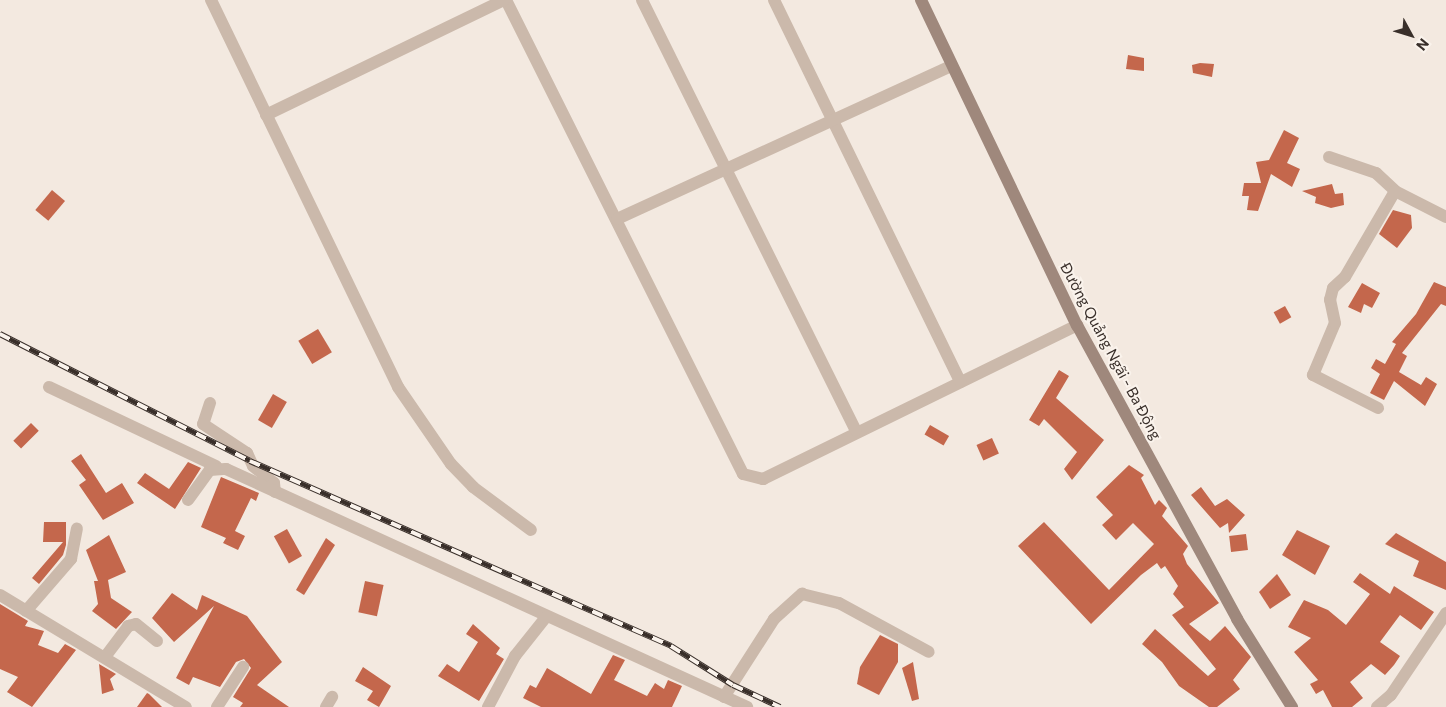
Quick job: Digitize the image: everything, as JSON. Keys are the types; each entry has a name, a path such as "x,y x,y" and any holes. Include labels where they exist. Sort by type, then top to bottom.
{"main road":[{"name":"Đường Quảng Ngãi - Ba Động","path":"921,0 950,67 1077,325 1237,619 1292,707"}],"street":[{"path":"211,0 398,388 456,470 531,530"},
{"path":"266,114 505,0 617,219 743,474 763,479 855,430 960,382 1077,325"},
{"path":"642,0 855,430"},
{"path":"774,0 834,118 960,382"},
{"path":"617,219 834,118 950,67"},
{"path":"1329,157 1376,173 1395,191 1446,216"},
{"path":"1378,408 1313,375 1335,323 1330,300 1334,288 1345,277 1395,191"},
{"path":"49,387 216,466 730,701 747,707"},
{"path":"210,403 203,424 247,454 253,466 274,483 275,492"},
{"path":"188,500 216,466"},
{"path":"26,610 71,559 77,529"},
{"path":"730,701 774,620 802,594 819,595 846,606 929,652"},
{"path":"0,595 186,707"},
{"path":"1377,707 1391,695 1446,614"},
{"path":"488,707 515,656 546,617"},
{"path":"104,657 128,626 136,624 157,641"},
{"path":"217,707 243,667"}],"building":[{"path":"1128,55 1144,58 1144,71 1126,69"},
{"path":"1200,63 1214,64 1212,77 1193,73 1192,65"},
{"path":"1284,130 1299,138 1287,163 1300,169 1292,187 1271,174 1258,211 1247,210 1249,196 1242,196 1244,183 1261,183 1256,162 1269,160"},
{"path":"1332,184 1335,194 1343,193 1344,205 1331,208 1315,203 1316,197 1302,191"},
{"path":"52,190 65,201 48,221 35,210"},
{"path":"1393,210 1411,215 1412,228 1397,248 1379,234"},
{"path":"1434,282 1446,287 1446,306 1441,304 1402,353 1407,356 1399,372 1421,385 1426,377 1437,384 1425,406 1394,381 1384,400 1370,393 1380,374 1371,368 1376,359 1385,364 1396,344 1392,342 1416,314"},
{"path":"1362,283 1380,293 1372,308 1364,304 1361,313 1348,307"},
{"path":"1285,306 1291,317 1280,324 1274,312"},
{"path":"318,329 332,352 312,364 298,341"},
{"path":"1059,370 1069,376 1056,398 1104,440 1072,480 1064,469 1077,452 1044,419 1039,426 1029,420"},
{"path":"273,394 287,402 272,428 258,420"},
{"path":"31,423 39,431 21,448 13,441"},
{"path":"930,425 949,436 944,446 924,435"},
{"path":"992,438 999,454 983,460 976,445"},
{"path":"81,454 106,493 122,483 134,503 103,520 79,485 86,480 71,461"},
{"path":"188,462 201,468 175,509 137,483 145,473 169,489"},
{"path":"1129,465 1144,475 1141,478 1155,505 1159,500 1167,508 1162,516 1188,546 1183,554 1187,564 1219,603 1189,624 1210,641 1225,626 1251,657 1233,680 1240,689 1217,707 1209,707 1179,686 1162,662 1142,644 1155,629 1208,676 1216,669 1172,615 1184,607 1173,594 1178,586 1165,566 1161,569 1157,563 1141,575 1091,624 1018,546 1044,522 1109,590 1154,544 1133,523 1116,540 1102,525 1113,515 1096,497"},
{"path":"221,477 259,493 256,501 251,498 235,531 245,536 238,550 223,543 226,538 201,527"},
{"path":"1201,487 1215,506 1227,499 1245,515 1229,533 1228,523 1220,528 1191,495"},
{"path":"44,522 66,522 66,545 63,555 39,584 32,578 63,542 43,542"},
{"path":"287,529 302,556 289,563 274,536"},
{"path":"1297,530 1330,546 1315,575 1282,555"},
{"path":"1396,533 1446,562 1446,590 1413,576 1419,561 1385,544"},
{"path":"1246,534 1248,550 1231,552 1229,536"},
{"path":"109,535 126,572 108,580 111,598 132,612 116,629 92,611 98,604 94,581 98,581 86,550"},
{"path":"326,538 335,545 304,595 296,590"},
{"path":"1360,573 1390,594 1394,586 1434,612 1421,630 1400,615 1380,642 1400,656 1394,665 1385,675 1371,664 1350,682 1363,698 1352,707 1332,707 1323,690 1316,694 1310,684 1318,680 1294,652 1311,638 1288,627 1304,600 1328,610 1346,625 1370,594 1353,582"},
{"path":"1277,574 1291,595 1270,609 1259,592"},
{"path":"365,581 384,585 377,616 358,612"},
{"path":"172,593 197,610 202,595 247,616 282,662 257,685 289,707 240,707 243,703 233,697 251,668 244,659 236,662 220,687 193,677 189,685 176,678 214,606 174,642 152,618"},
{"path":"0,604 28,621 25,626 44,631 38,645 58,653 65,644 76,650 32,707 7,692 18,677 0,669"},
{"path":"473,624 500,648 496,654 504,659 479,701 438,676 447,664 459,672 478,642 466,634"},
{"path":"880,635 898,644 898,662 879,695 857,684 860,667"},
{"path":"613,655 625,660 614,680 647,696 655,683 664,689 668,680 682,686 672,707 541,707 523,698 530,685 536,688 547,668 591,694"},
{"path":"913,662 919,699 912,701 902,668"},
{"path":"99,664 116,674 110,679 114,690 102,694"},
{"path":"363,667 391,686 379,707 367,700 373,691 355,681"},
{"path":"147,693 149,694 162,707 137,707"}],"railway":[{"path":"0,334 250,461 671,646 733,685 780,707"}]}
